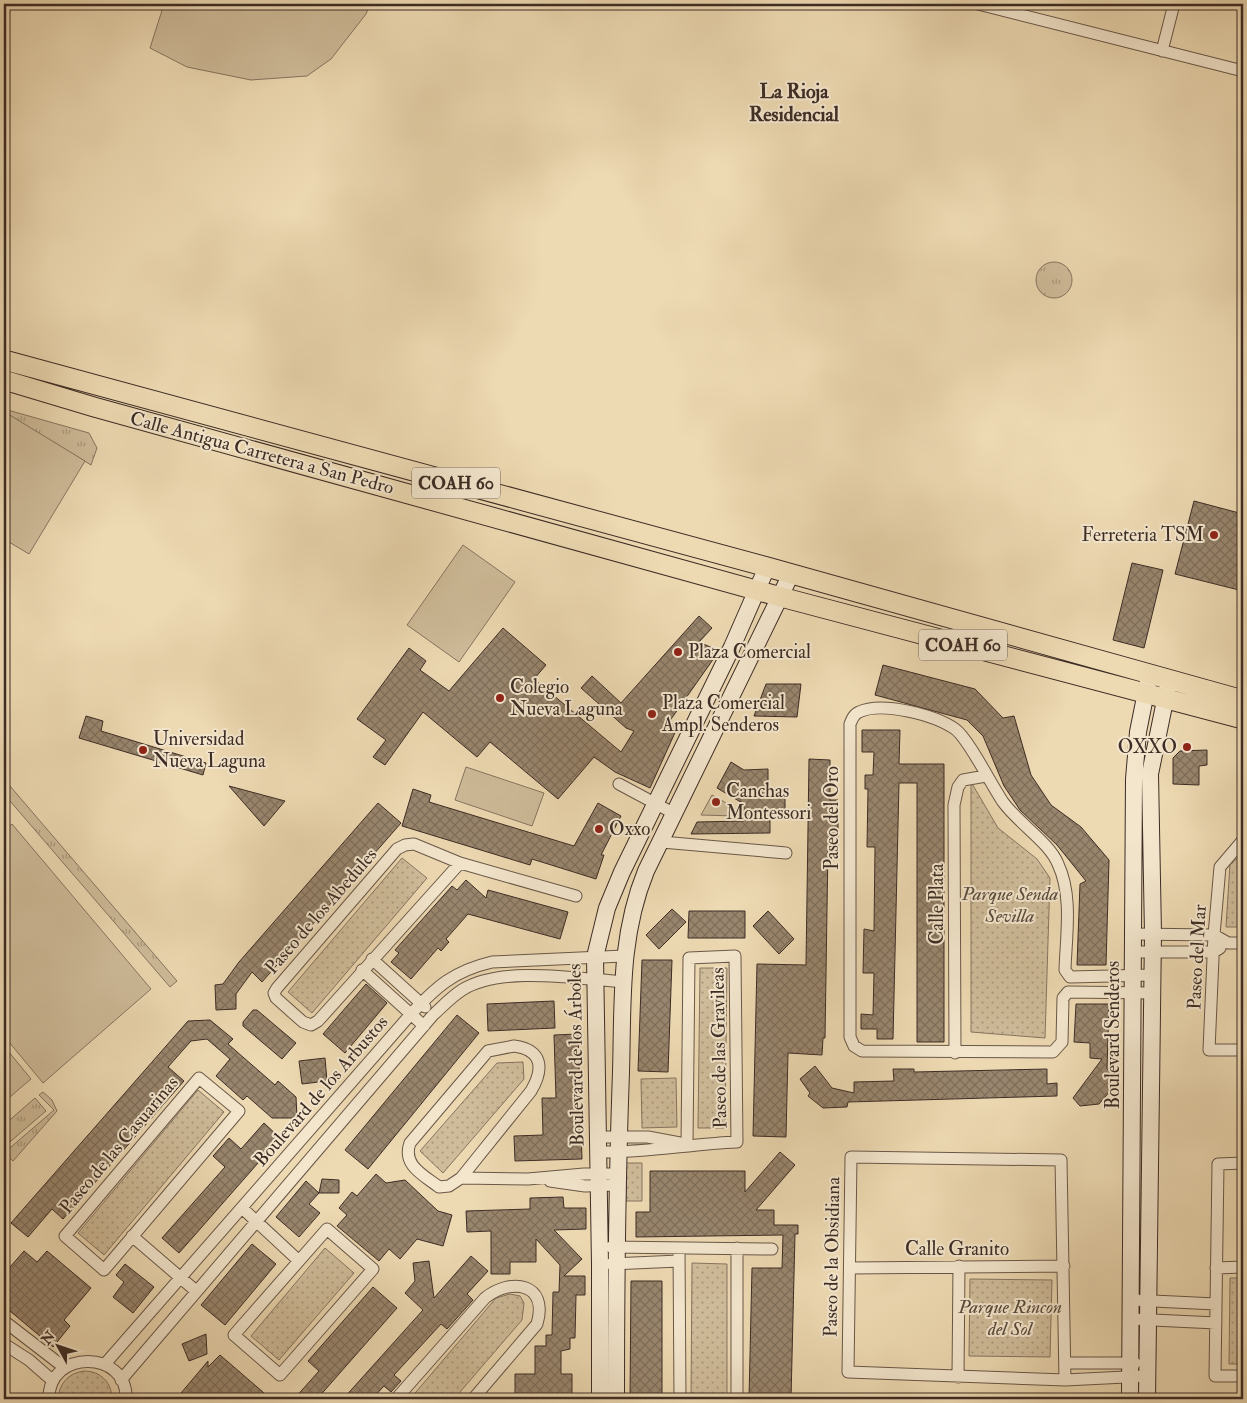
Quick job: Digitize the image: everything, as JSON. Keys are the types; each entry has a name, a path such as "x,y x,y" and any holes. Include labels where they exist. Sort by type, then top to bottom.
{"main road":[{"name":"Calle Antigua Carretera a San Pedro","path":"4,360 766,567"},
{"name":"Calle Antigua Carretera a San Pedro","path":"4,380 94,407 781,597"},
{"name":"COAH 60","path":"766,567 1243,700"},
{"name":"Boulevard de los Árboles","path":"600,1399 600,1247 595,957 611,899 732,647 766,567"},
{"path":"616,1399 618,1145 624,956 630,918 638,892 791,574"},
{"name":"COAH 60","path":"781,597 1243,719"},
{"name":"Boulevard Senderos","path":"1141,1300 1133,993 1134,779 1138,732 1150,673"},
{"name":"Boulevard Senderos","path":"1130,1399 1139,1369 1152,993 1153,934 1150,774 1170,679"},
{"name":"Boulevard Senderos","path":"1139,1369 1147,1399"}],"street":[{"path":"978,4 1243,71"},
{"path":"1162,51 1174,4"},
{"name":"Paseo del Oro","path":"1152,975 1070,977 1065,970 1067,891 1060,869 1045,845 1018,821 1003,802 957,730 926,716 898,710 860,712 850,724 850,1037 854,1046 862,1051 955,1053 1053,1052 1062,1042 1065,994 1068,992 1152,993"},
{"name":"Calle Plata","path":"955,1053 954,805 958,787 963,780 986,776"},
{"path":"619,784 675,814"},
{"name":"Paseo del Mar","path":"1243,840 1220,867 1214,935 1209,1050 1243,1050"},
{"path":"662,842 786,853"},
{"name":"Paseo de los Abedules","path":"414,844 460,863 362,970 318,1022 311,1025 303,1022 276,998 274,993 398,849 405,845 414,844"},
{"path":"460,863 576,896"},
{"path":"1133,934 1214,935 1228,943 1243,943"},
{"path":"1133,952 1214,952 1228,943"},
{"name":"Boulevard de los Arbustos","path":"105,1364 182,1278 410,1014 442,983 470,967 492,962 624,956"},
{"name":"Paseo de las Gravileas","path":"597,1145 687,1144 737,1142 735,956 689,958 687,1144"},
{"path":"372,959 433,1015"},
{"path":"362,970 424,1026"},
{"name":"Boulevard de los Arbustos","path":"121,1380 433,1015 462,990 490,980 519,977 624,982"},
{"path":"461,1178 531,1091 538,1078 538,1063 535,1055 526,1048 514,1046 488,1051 410,1143 406,1152 409,1163 439,1187 450,1186 461,1178 618,1180"},
{"name":"Paseo de las Casuarinas","path":"199,1078 239,1111 132,1236 104,1270 65,1236 199,1078"},
{"name":"Paseo de la Obsidiana","path":"1065,1380 1061,1160 851,1157 848,1372 1065,1380 1139,1369"},
{"path":"1243,1163 1218,1164 1215,1376 1243,1376"},
{"path":"242,1208 299,1261"},
{"path":"327,1229 373,1269 280,1375 234,1335 299,1261 327,1229"},
{"path":"132,1236 196,1291"},
{"path":"600,1247 617,1255 679,1262"},
{"path":"679,1248 680,1399"},
{"path":"600,1264 617,1255 679,1248 772,1249"},
{"path":"737,1248 737,1399"},
{"path":"958,1377 959,1266"},
{"name":"Calle Granito","path":"850,1268 1064,1266"},
{"path":"1216,1268 1243,1268"},
{"path":"396,1399 485,1298 495,1290 506,1286 517,1285 527,1288 539,1302 541,1313 537,1324 473,1399"},
{"path":"1141,1300 1216,1304"},
{"path":"1140,1319 1216,1323"},
{"path":"4,1321 64,1368"},
{"path":"4,1344 30,1360 53,1381"},
{"path":"49,1399 53,1381 64,1368 84,1360 105,1364 114,1370 121,1380 126,1399"},
{"path":"1065,1363 1139,1369"}],"green space":[{"path":"164,4 370,4 366,14 331,59 307,76 251,80 187,67 150,48"},
{"path":"1054,262 1061,263 1067,267 1071,273 1071,287 1067,293 1061,297 1054,298 1047,297 1041,293 1037,287 1036,280 1037,273 1041,267 1047,263"},
{"path":"4,409 89,433 97,448 91,465 8,415 4,421"},
{"path":"8,414 85,461 29,554 4,539 4,421"},
{"path":"463,545 515,582 459,662 407,625"},
{"path":"466,767 544,793 532,826 455,800"},
{"path":"4,779 177,981 170,987 4,794"},
{"name":"Parque Senda Sevilla","path":"971,782 998,828 1037,859 1050,878 1045,1038 971,1032"},
{"name":"Canchas Montessori","path":"712,795 735,808 735,816 701,815"},
{"path":"12,824 151,989 43,1083 4,1036 4,832"},
{"path":"1243,854 1243,927 1226,927 1230,864"},
{"path":"402,858 427,878 312,1013 288,992"},
{"path":"700,968 727,968 725,1128 698,1128"},
{"path":"4,1046 31,1079 4,1102"},
{"path":"523,1062 524,1079 443,1173 420,1151 497,1063"},
{"path":"676,1078 677,1127 642,1128 641,1079"},
{"path":"198,1090 224,1112 104,1255 78,1233"},
{"path":"43,1092 52,1100 57,1111 13,1161 4,1153 54,1110 39,1095"},
{"path":"35,1098 46,1111 4,1147 4,1125"},
{"path":"626,1163 642,1163 642,1201 626,1201"},
{"path":"325,1248 354,1273 279,1360 251,1336"},
{"path":"692,1263 727,1264 727,1399 691,1399"},
{"path":"1230,1278 1243,1278 1243,1364 1229,1364"},
{"name":"Parque Rincon del Sol","path":"970,1279 1052,1280 1050,1357 969,1356"},
{"path":"510,1294 520,1296 524,1303 522,1320 454,1399 410,1399 496,1298"},
{"path":"84,1371 96,1373 108,1383 112,1399 58,1399 60,1389 65,1380 73,1374"}],"building":[{"name":"Ferreteria TSM","path":"1194,501 1243,514 1243,576 1239,590 1175,574"},
{"path":"1132,563 1163,570 1144,648 1113,640"},
{"path":"699,616 712,628 699,642 719,651 669,722 678,726 650,788 615,772 594,757 558,799 490,742 477,757 423,712 385,765 373,757 386,740 357,719 409,648 426,661 420,670 449,691 503,628 546,665 534,679 621,752 634,731 626,728 581,688 592,676 621,703"},
{"path":"883,665 975,689 1003,718 1014,716 1031,775 1051,805 1081,827 1109,860 1106,965 1077,965 1080,884 1086,881 1057,845 1020,810 1004,786 983,736 967,720 875,695"},
{"name":"Plaza Comercial","path":"766,684 801,684 797,717 754,716"},
{"name":"Universidad Nueva Laguna","path":"86,716 103,721 101,731 206,763 203,775 79,738"},
{"path":"862,730 900,730 899,764 944,764 944,1042 917,1042 917,783 899,783 893,1039 877,1039 877,1029 861,1029 861,1014 873,1015 874,973 863,973 864,929 874,931 875,847 867,847 868,789 865,789 865,775 873,775 874,752 862,752"},
{"name":"Oxxo","path":"1207,750 1207,765 1199,766 1199,785 1173,784 1173,758 1180,751"},
{"path":"809,759 830,760 830,800 838,800 838,846 828,846 825,1038 823,1038 822,1055 788,1053 786,1137 753,1136 757,964 806,965"},
{"path":"731,762 744,770 768,769 768,795 785,794 785,813 770,813 770,833 691,834 697,822 744,821 744,804 717,788"},
{"path":"229,786 285,801 264,826"},
{"path":"413,789 431,795 429,802 574,846 598,803 621,816 601,855 604,855 596,879 532,859 530,865 402,826"},
{"path":"378,803 401,823 262,982 252,972 236,994 236,1009 216,1010 215,985 223,984 239,962"},
{"path":"466,880 486,898 488,890 568,912 560,939 468,914 446,939 449,942 441,951 438,948 411,979 391,962 399,953 395,950 452,886 457,890"},
{"path":"672,909 686,922 659,949 646,935"},
{"path":"689,911 745,911 745,938 688,938"},
{"path":"768,911 794,939 779,954 753,926"},
{"path":"642,960 672,960 668,1072 638,1071"},
{"path":"366,984 387,1003 345,1053 323,1034"},
{"path":"554,1001 555,1028 488,1031 487,1004"},
{"path":"1076,1004 1109,1004 1107,1069 1117,1072 1111,1090 1099,1104 1080,1106 1073,1098 1102,1059 1090,1058 1090,1043 1074,1042"},
{"path":"253,1010 257,1010 296,1043 282,1059 243,1026 243,1022"},
{"path":"457,1015 479,1033 368,1169 345,1150"},
{"path":"210,1020 233,1039 228,1044 275,1085 278,1081 296,1097 297,1118 272,1118 247,1096 243,1100 216,1076 230,1059 207,1039 191,1041 168,1067 184,1081 63,1219 52,1209 28,1237 11,1223 188,1021"},
{"path":"578,1034 582,1159 515,1161 514,1136 543,1135 542,1098 556,1098 554,1035"},
{"path":"325,1058 327,1081 302,1084 299,1061"},
{"path":"815,1066 832,1088 854,1093 854,1082 894,1081 893,1069 914,1069 914,1072 1047,1069 1047,1084 1057,1083 1057,1096 848,1102 847,1107 823,1108 808,1096 810,1093 800,1079"},
{"path":"264,1123 280,1138 179,1253 162,1238 225,1167 213,1156 229,1138 241,1149"},
{"path":"780,1152 795,1165 756,1210 774,1210 774,1225 798,1225 798,1234 795,1234 791,1399 749,1399 752,1268 782,1268 783,1235 636,1237 636,1212 650,1212 650,1171 745,1171 745,1192"},
{"path":"376,1174 386,1183 405,1180 438,1211 452,1215 443,1246 417,1239 400,1259 389,1249 379,1261 337,1226 347,1215 339,1208 352,1192 357,1196"},
{"path":"322,1179 339,1180 339,1193 319,1193"},
{"path":"306,1181 319,1193 309,1204 320,1213 299,1237 276,1217"},
{"path":"563,1197 564,1208 586,1208 586,1229 554,1230 582,1259 564,1276 585,1276 585,1295 576,1295 575,1338 570,1338 570,1349 561,1351 561,1374 572,1374 572,1396 515,1396 515,1374 535,1374 535,1346 546,1346 546,1335 552,1335 553,1292 559,1292 560,1265 536,1239 536,1262 510,1262 510,1274 491,1274 491,1231 467,1232 466,1211 530,1209 530,1198"},
{"path":"252,1244 276,1264 225,1325 201,1305"},
{"path":"24,1251 37,1262 47,1251 91,1288 64,1320 70,1326 53,1347 4,1306 4,1274"},
{"path":"471,1256 488,1271 467,1294 473,1300 447,1329 441,1324 394,1375 401,1381 391,1392 384,1386 372,1399 343,1399 423,1310 405,1293 415,1281 413,1263 429,1261 434,1298"},
{"path":"125,1264 154,1287 133,1313 113,1297 124,1282 116,1275"},
{"path":"631,1281 662,1281 662,1399 630,1399"},
{"path":"373,1287 397,1308 317,1399 294,1399 319,1371 308,1361"},
{"path":"206,1334 207,1354 189,1361 182,1344"},
{"path":"220,1355 271,1399 176,1399 208,1361 208,1367"}],"place":[{"name":"Ferreteria TSM","path":"1214,535"},
{"name":"Plaza Comercial","path":"678,652"},
{"name":"Colegio Nueva Laguna","path":"500,698"},
{"name":"Plaza Comercial Ampl. Senderos","path":"652,714"},
{"name":"OXXO","path":"1187,747"},
{"name":"Universidad Nueva Laguna","path":"143,750"},
{"name":"Canchas Montessori","path":"716,802"},
{"name":"Oxxo","path":"599,829"}],"district":[{"name":"La Rioja Residencial","path":"794,102"}]}
